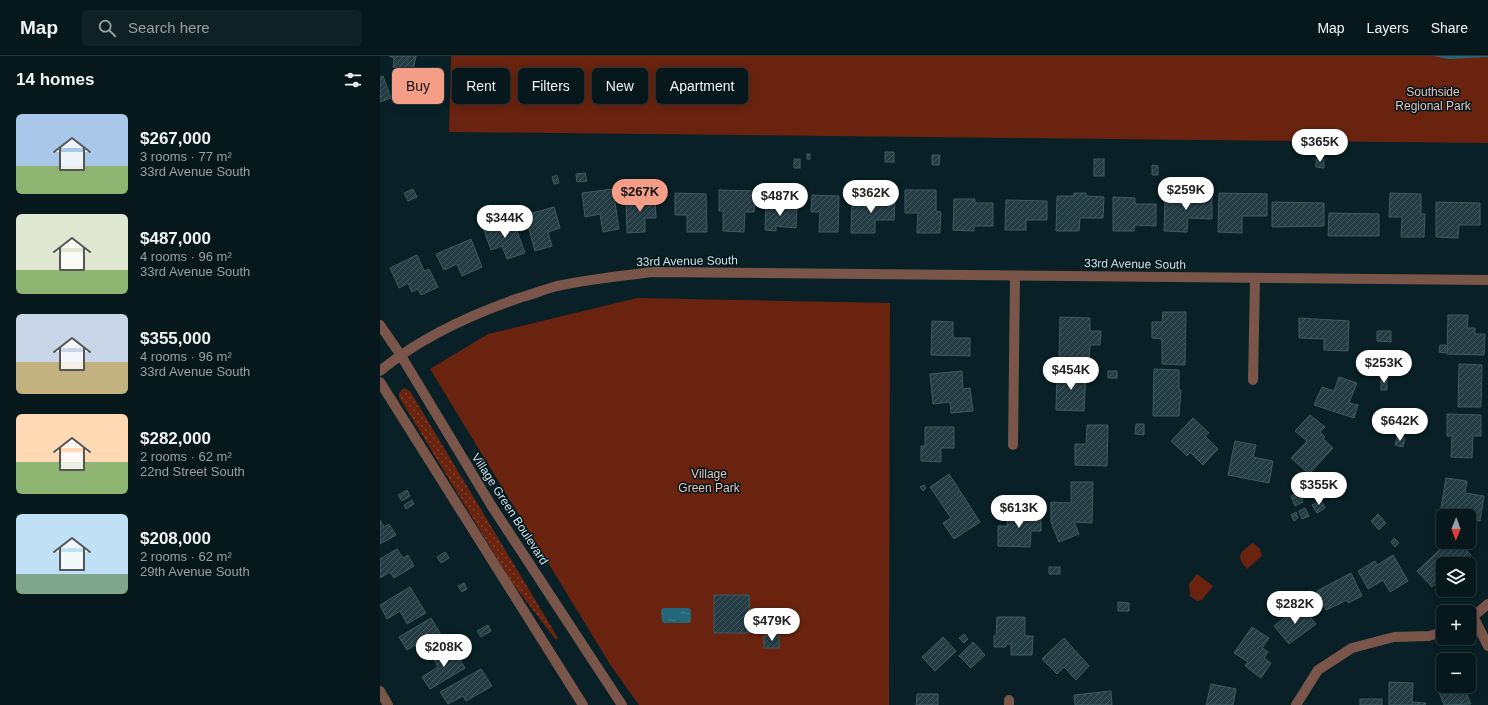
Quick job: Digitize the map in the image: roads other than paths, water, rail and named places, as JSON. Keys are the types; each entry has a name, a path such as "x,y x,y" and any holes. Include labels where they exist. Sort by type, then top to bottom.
{"street":[{"name":"33rd Avenue South","path":"380,371 400,354 451,326 506,303 555,286 605,277 653,272 1255,279 1488,280"},
{"path":"1013,445 1015,276"},
{"path":"1253,380 1255,279"},
{"name":"Village Green Boulevard","path":"380,325 400,354 491,505 622,705"},
{"path":"380,382 583,705"},
{"path":"1476,615 1488,604"},
{"path":"1476,627 1488,646"},
{"path":"1296,705 1318,670 1352,648 1394,638 1430,636 1436,634"},
{"path":"380,692 388,705"}],"water":[{"path":"1434,56 1488,56 1488,57 1448,59"},
{"path":"663,608 689,608 691,610 691,621 689,623 664,623 662,621 661,610"}],"park label":[{"name":"Southside Regional Park","path":"1433,99"},
{"name":"Village Green Park","path":"709,481"}]}
